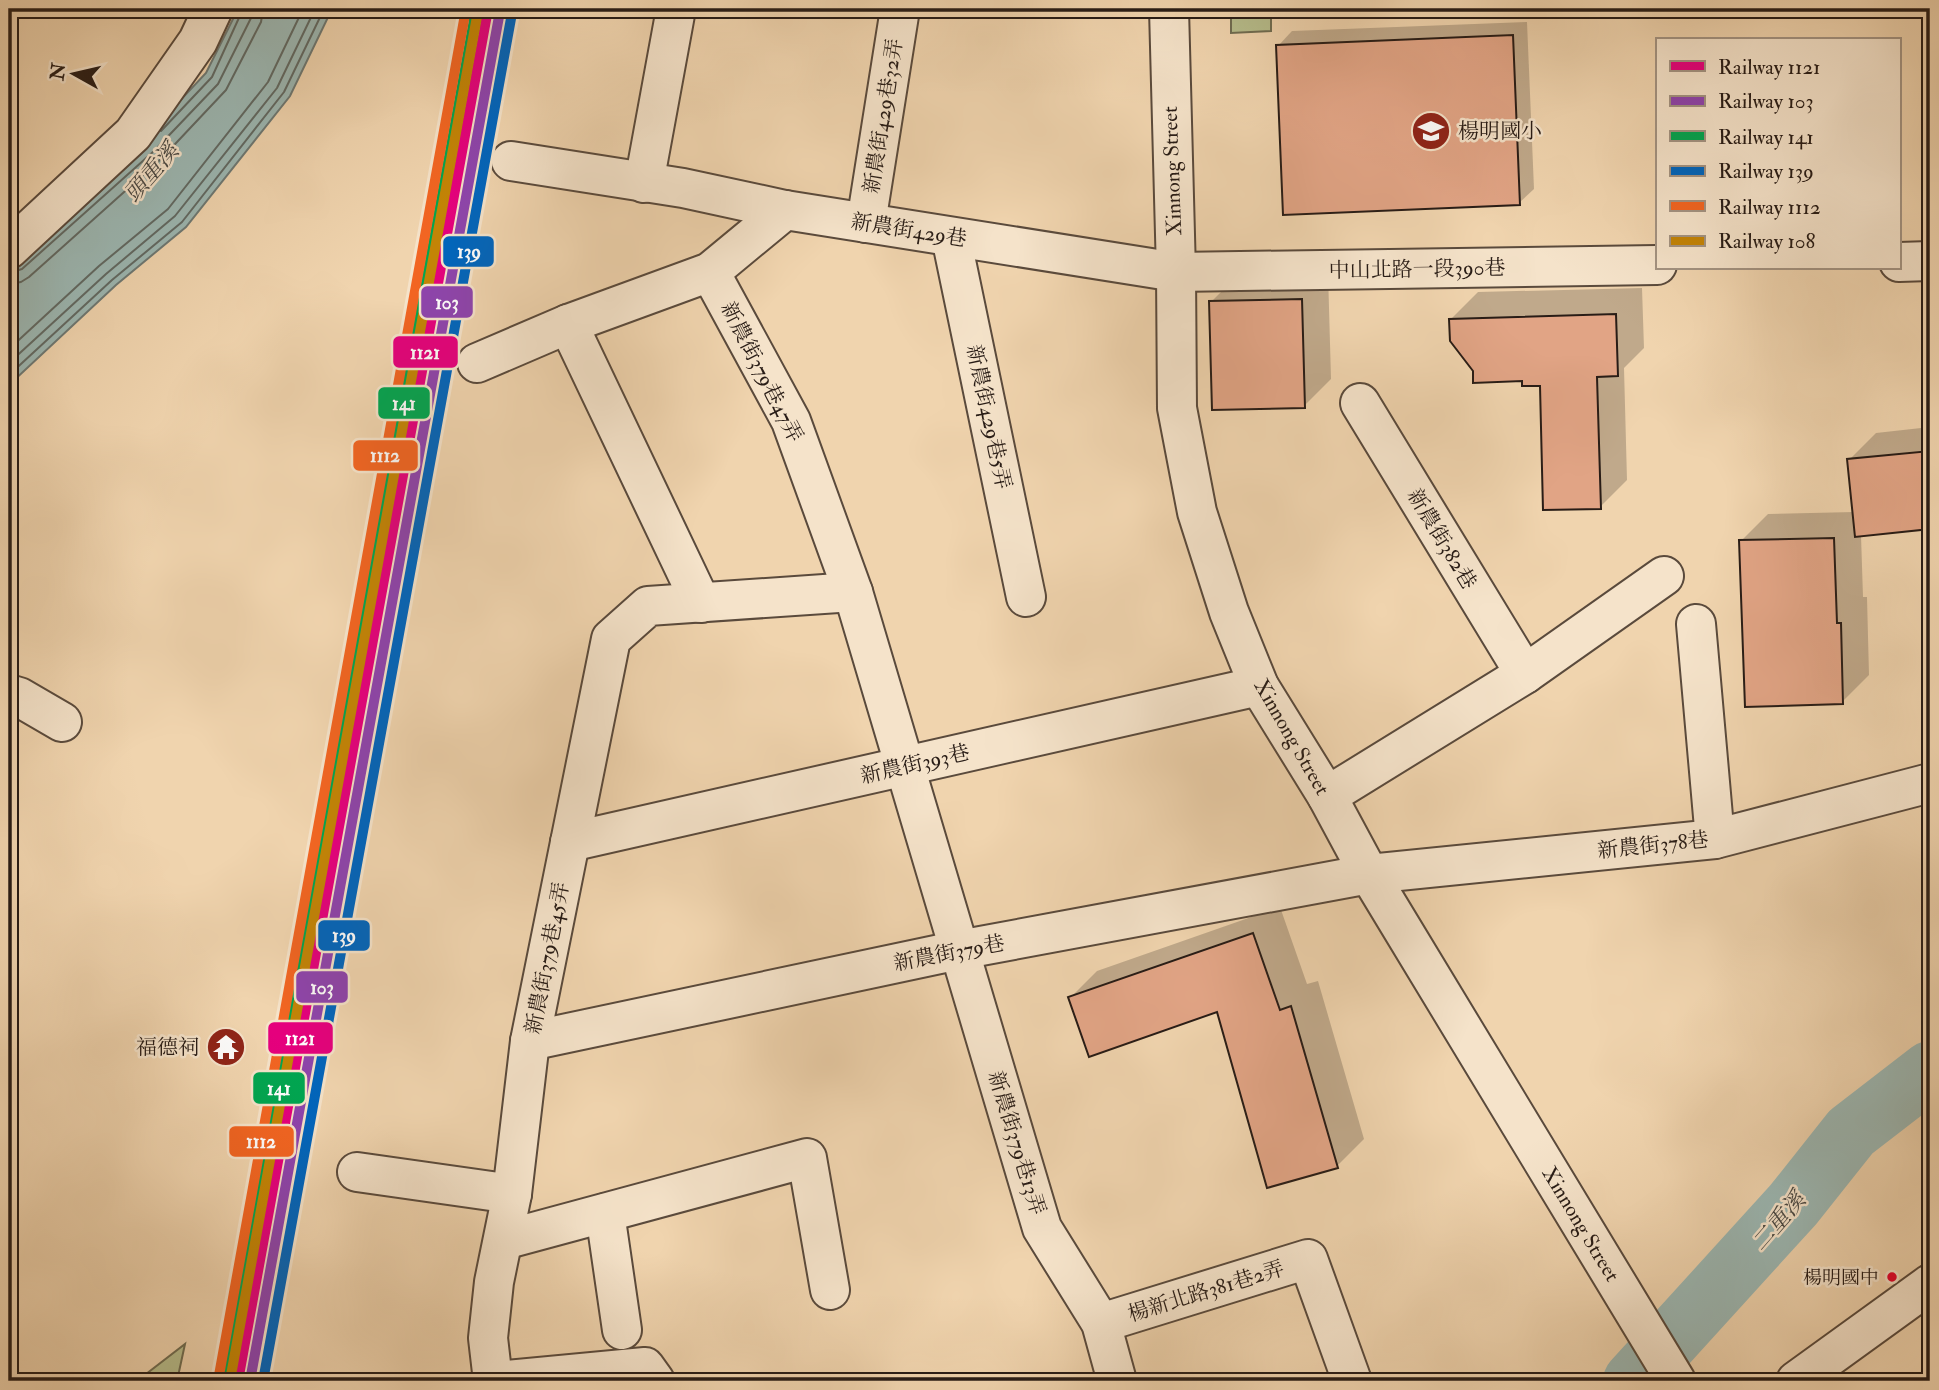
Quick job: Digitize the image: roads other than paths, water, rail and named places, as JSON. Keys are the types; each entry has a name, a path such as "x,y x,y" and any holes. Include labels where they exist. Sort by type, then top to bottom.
{"street":[{"path":"9,249 133,134 198,41 213,9"},
{"path":"644,183 677,9"},
{"name":"新農街429巷32弄","path":"866,223 900,9"},
{"name":"Xinnong Street","path":"1169,9 1177,408 1197,512 1229,612 1259,685 1327,796 1369,874 1676,1381"},
{"name":"新農街429巷","path":"511,161 683,188 785,210 1176,272"},
{"path":"477,363 568,324 710,272 785,210"},
{"name":"新農街429巷5弄","path":"951,237 1026,597"},
{"path":"1900,262 1930,261"},
{"name":"中山北路一段390巷","path":"1176,272 1656,265"},
{"name":"新農街379巷47弄","path":"710,272 791,421 853,592 904,766"},
{"path":"568,324 701,603"},
{"name":"新農街382巷","path":"1360,403 1525,674"},
{"path":"1327,796 1525,674 1664,576"},
{"name":"新農街379巷45弄","path":"655,1381 645,1367 507,1381 488,1338 494,1282 512,1194 530,1041 611,639 649,606 853,592"},
{"path":"1696,624 1715,839"},
{"name":"新農街393巷","path":"570,842 1259,685"},
{"path":"9,694 19,696 62,722"},
{"name":"新農街379巷13弄","path":"904,766 1042,1228 1101,1323 1116,1381"},
{"name":"新農街378巷","path":"1369,874 1715,839 1930,783"},
{"name":"新農街379巷","path":"530,1041 959,950 1369,874"},
{"path":"504,1240 807,1158 830,1290"},
{"path":"357,1172 512,1194"},
{"path":"606,1213 622,1330"},
{"name":"楊新北路381巷2弄","path":"1101,1323 1308,1259 1352,1381"},
{"path":"1796,1381 1930,1284"}],"water":[{"name":"頭重溪","path":"238,9 332,9 290,96 186,227 116,285 9,385 9,260 143,140 206,73"}],"waterway":[{"name":"二重溪","path":"1633,1381 1793,1205 1851,1132 1930,1071"}],"rail line":[{"name":"1112","path":"218,1381 466,9"},
{"name":"141","path":"226,1379 476,9"},
{"name":"1121","path":"238,1381 488,9"},
{"name":"108","path":"230,1381 478,11"},
{"name":"103","path":"250,1381 500,11"},
{"name":"139","path":"263,1381 512,13"}],"place":[{"name":"楊明國小","path":"1431,131"},
{"name":"福德祠","path":"226,1047"},
{"name":"楊明國中","path":"1892,1277"}]}
